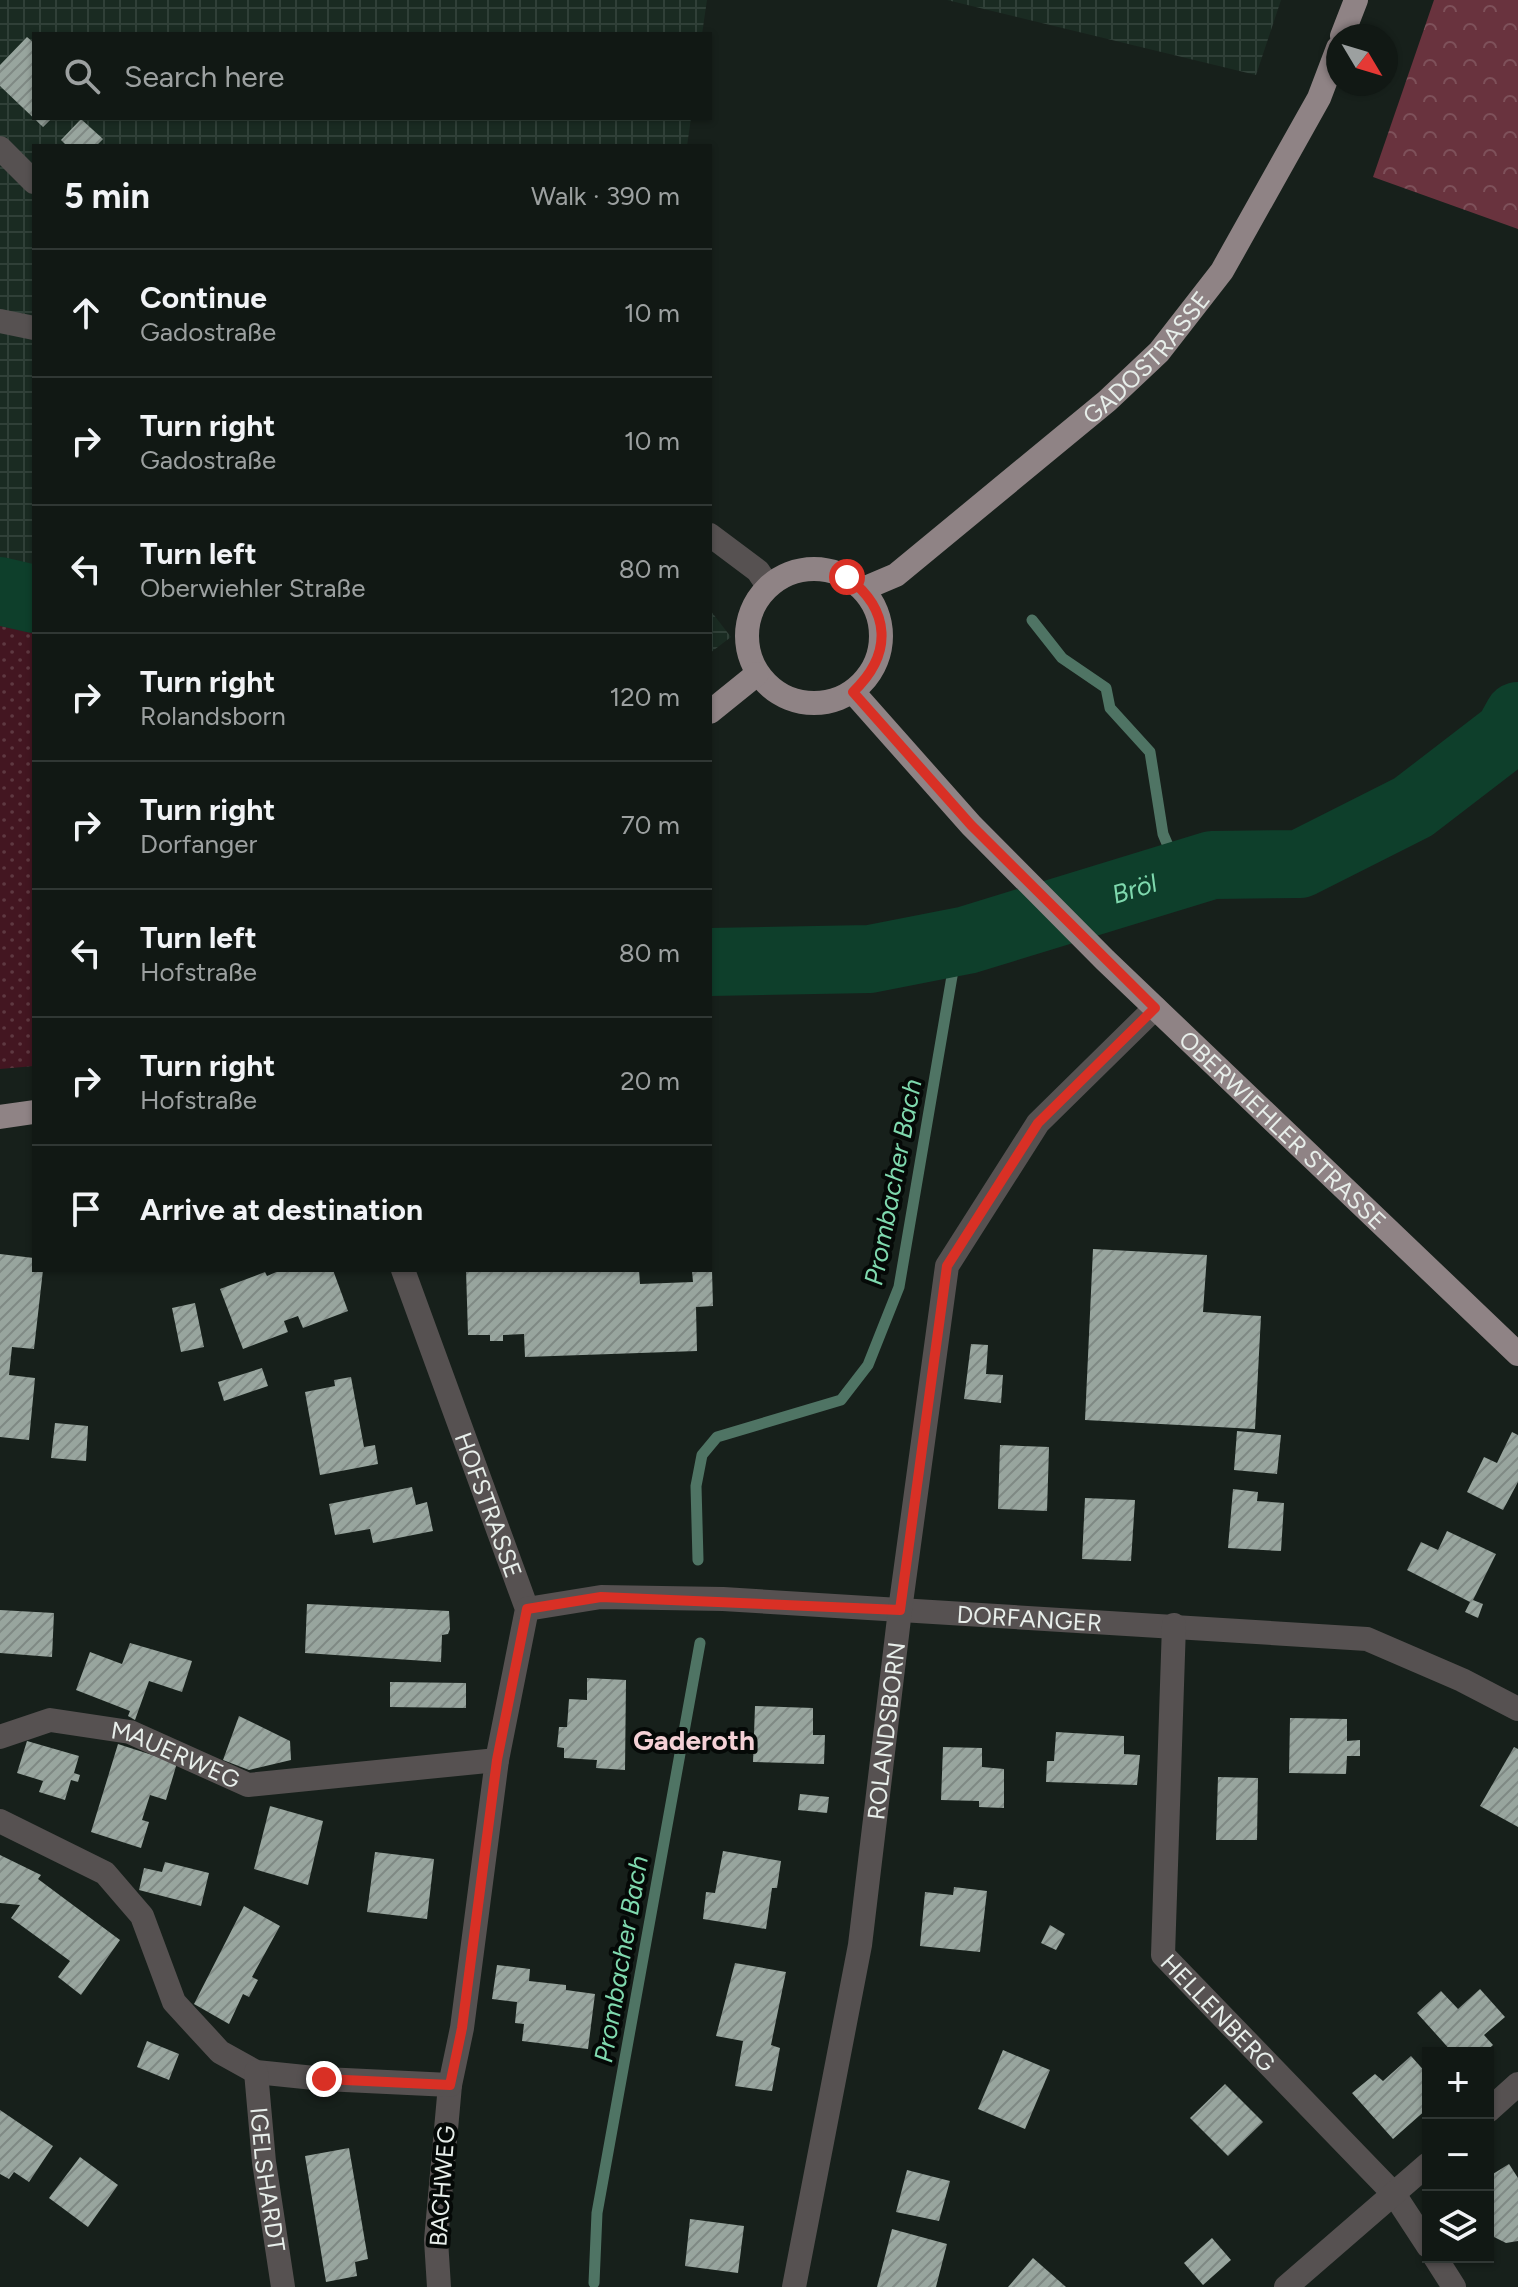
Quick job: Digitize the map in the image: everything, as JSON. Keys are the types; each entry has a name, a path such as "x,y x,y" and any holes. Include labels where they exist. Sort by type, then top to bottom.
{"main road":[{"path":"1347,24 1356,0"},
{"name":"GADOSTRASSE","path":"863,589 896,575 1107,401 1159,352 1222,271 1319,98 1326,80"},
{"path":"806,569 837,573 863,589 881,624 882,643 872,670 853,692 833,701 801,702 772,689 757,674 749,656 747,628 756,601 768,586 786,575 806,569"},
{"path":"712,710 757,674"},
{"name":"OBERWIEHLER STRASSE","path":"853,692 971,825 1105,960 1518,1354"},
{"path":"0,1117 32,1112"}],"street":[{"path":"0,148 32,180"},
{"path":"0,321 32,328"},
{"path":"712,536 758,571 768,586"},
{"name":"ROLANDSBORN","path":"794,2287 860,1945 900,1610 947,1266 1038,1123 1155,1008"},
{"name":"HOFSTRASSE","path":"404,1272 527,1609 497,1760 462,2028 450,2085"},
{"name":"DORFANGER","path":"527,1609 601,1597 1174,1625 1367,1639 1462,1680 1518,1709"},
{"name":"HELLENBERG","path":"1174,1625 1163,1955 1394,2194 1422,2237"},
{"name":"MAUERWEG","path":"0,1737 50,1720 130,1732 248,1785 497,1760"},
{"path":"0,1821 105,1873 142,1916 174,2002 220,2052 256,2072 324,2079 450,2085"},
{"name":"IGELSHARDT","path":"256,2072 264,2162 283,2287"},
{"path":"1494,2106 1518,2084"},
{"name":"BACHWEG","path":"439,2287 436,2240 450,2085"},
{"path":"1286,2287 1422,2169"},
{"path":"1439,2263 1454,2287"}],"shaded area":[{"path":"0,0 707,0 702,32 32,32 32,120 691,120 687,144 32,144 32,609 0,604"},
{"path":"947,0 1281,0 1256,75"},
{"path":"0,604 32,609 32,1066 0,1069"},
{"path":"712,613 731,637 712,651"}],"green space":[{"path":"1434,0 1518,0 1518,229 1373,177"}],"building":[{"path":"27,37 32,41 32,117 0,86 0,65"},
{"path":"36,120 50,120 43,127"},
{"path":"80,120 103,139 98,144 65,144 61,140"},
{"path":"1093,1249 1207,1255 1203,1312 1261,1316 1255,1429 1085,1420"},
{"path":"0,1254 32,1258 32,1272 43,1272 34,1349 12,1347 9,1375 35,1378 29,1440 0,1437"},
{"path":"712,1270 713,1306 696,1307 697,1351 525,1357 524,1334 503,1335 503,1341 490,1341 490,1335 468,1335 466,1272 639,1272 640,1284 693,1282 692,1272"},
{"path":"265,1272 267,1276 276,1272 334,1272 348,1311 303,1328 298,1316 284,1321 288,1332 243,1349 220,1289"},
{"path":"195,1303 204,1347 181,1352 172,1308"},
{"path":"971,1344 988,1345 986,1374 1003,1375 1001,1403 964,1399"},
{"path":"262,1368 268,1386 224,1401 218,1382"},
{"path":"351,1377 364,1447 375,1445 378,1464 320,1475 305,1392 335,1386 334,1380"},
{"path":"55,1423 88,1426 86,1461 51,1458"},
{"path":"1237,1431 1281,1435 1277,1474 1234,1470"},
{"path":"1512,1432 1518,1435 1518,1482 1503,1510 1467,1492 1484,1457 1497,1463"},
{"path":"1000,1445 1049,1447 1047,1511 998,1509"},
{"path":"412,1487 416,1505 427,1502 433,1531 373,1543 370,1529 335,1535 329,1504"},
{"path":"1233,1489 1258,1492 1257,1501 1284,1503 1281,1551 1228,1548"},
{"path":"1085,1498 1135,1500 1131,1561 1082,1559"},
{"path":"1447,1531 1496,1554 1473,1600 1483,1604 1478,1618 1465,1612 1470,1602 1407,1570 1421,1542 1438,1550"},
{"path":"307,1604 449,1611 450,1629 448,1634 442,1635 441,1662 305,1653"},
{"path":"0,1610 54,1613 52,1657 0,1653"},
{"path":"130,1643 192,1661 182,1692 149,1681 135,1720 128,1716 130,1711 76,1690 90,1652 122,1664"},
{"path":"587,1678 626,1680 625,1770 596,1768 597,1760 564,1758 564,1748 557,1747 559,1727 567,1727 569,1699 587,1700"},
{"path":"390,1682 466,1683 466,1708 390,1707"},
{"path":"755,1706 813,1708 813,1735 825,1735 824,1764 753,1762"},
{"path":"239,1716 290,1741 291,1760 249,1770 223,1760"},
{"path":"1290,1718 1347,1719 1347,1741 1360,1740 1360,1756 1347,1756 1346,1774 1289,1773"},
{"path":"1056,1732 1124,1736 1124,1754 1140,1755 1137,1785 1046,1782 1047,1761 1054,1761"},
{"path":"27,1741 79,1756 74,1773 80,1775 78,1782 71,1780 65,1800 39,1792 43,1781 17,1773"},
{"path":"118,1744 177,1763 166,1800 150,1795 142,1820 149,1822 141,1848 91,1832"},
{"path":"943,1747 982,1748 982,1767 1004,1769 1004,1808 979,1807 979,1801 941,1800"},
{"path":"1514,1747 1518,1749 1518,1827 1480,1806"},
{"path":"1218,1777 1258,1778 1257,1840 1216,1840"},
{"path":"800,1794 829,1797 827,1813 798,1810"},
{"path":"270,1806 323,1821 308,1885 254,1869"},
{"path":"723,1851 781,1861 777,1888 772,1888 766,1929 703,1919 706,1892 715,1893"},
{"path":"375,1852 434,1859 427,1919 367,1912"},
{"path":"0,1855 41,1875 38,1879 120,1940 81,1995 58,1977 70,1961 11,1918 20,1905 0,1903"},
{"path":"165,1862 209,1873 201,1906 139,1890 144,1868 162,1872"},
{"path":"954,1887 987,1891 980,1952 920,1946 925,1892 953,1895"},
{"path":"244,1906 280,1926 252,1977 258,1980 249,1997 243,1994 229,2024 194,2004"},
{"path":"1050,1925 1065,1934 1056,1950 1041,1943"},
{"path":"735,1963 786,1972 771,2045 780,2048 772,2091 735,2086 743,2041 716,2036"},
{"path":"497,1965 530,1969 529,1981 566,1985 566,1990 595,1994 588,2049 522,2041 524,2024 515,2023 517,2002 492,1999"},
{"path":"1480,1989 1505,2017 1484,2035 1493,2045 1448,2047 1417,2013 1441,1991 1458,2009"},
{"path":"147,2041 179,2054 169,2080 137,2067"},
{"path":"1003,2050 1050,2070 1025,2129 978,2109"},
{"path":"1411,2056 1422,2068 1422,2113 1393,2139 1352,2093 1375,2074 1383,2081"},
{"path":"1225,2084 1263,2122 1228,2156 1190,2118"},
{"path":"0,2110 53,2146 29,2182 14,2172 9,2179 0,2174"},
{"path":"349,2148 368,2259 355,2262 357,2276 326,2282 305,2156"},
{"path":"80,2157 118,2185 88,2227 49,2198"},
{"path":"1509,2164 1518,2178 1518,2241 1506,2243 1494,2237 1494,2173"},
{"path":"907,2170 950,2181 939,2221 896,2212"},
{"path":"690,2219 744,2226 738,2273 685,2266"},
{"path":"892,2229 947,2244 936,2287 877,2287"},
{"path":"1212,2238 1231,2260 1203,2285 1184,2263"},
{"path":"1033,2258 1066,2287 1008,2287"}],"waterway":[{"name":"Bröl","path":"0,591 32,599"},
{"path":"1032,620 1062,658 1106,688 1110,708 1150,752 1163,834 1181,876"},
{"name":"Bröl","path":"712,962 870,959 967,940 1212,865 1300,864 1413,807 1508,734 1518,716"},
{"name":"Prombacher Bach","path":"698,1560 696,1486 702,1455 717,1437 841,1400 868,1365 899,1287 958,941"},
{"name":"Prombacher Bach","path":"594,2283 597,2213 700,1643"}],"district":[{"name":"Gaderoth","path":"694,1740"}],"route":[{"path":"324,2079 450,2085 462,2028 497,1760 527,1609 601,1597 723,1599 900,1610 947,1266 1038,1123 1155,1008 971,825 853,692 867,679 877,662 882,643 881,624 874,605 863,589 847,577"}]}
